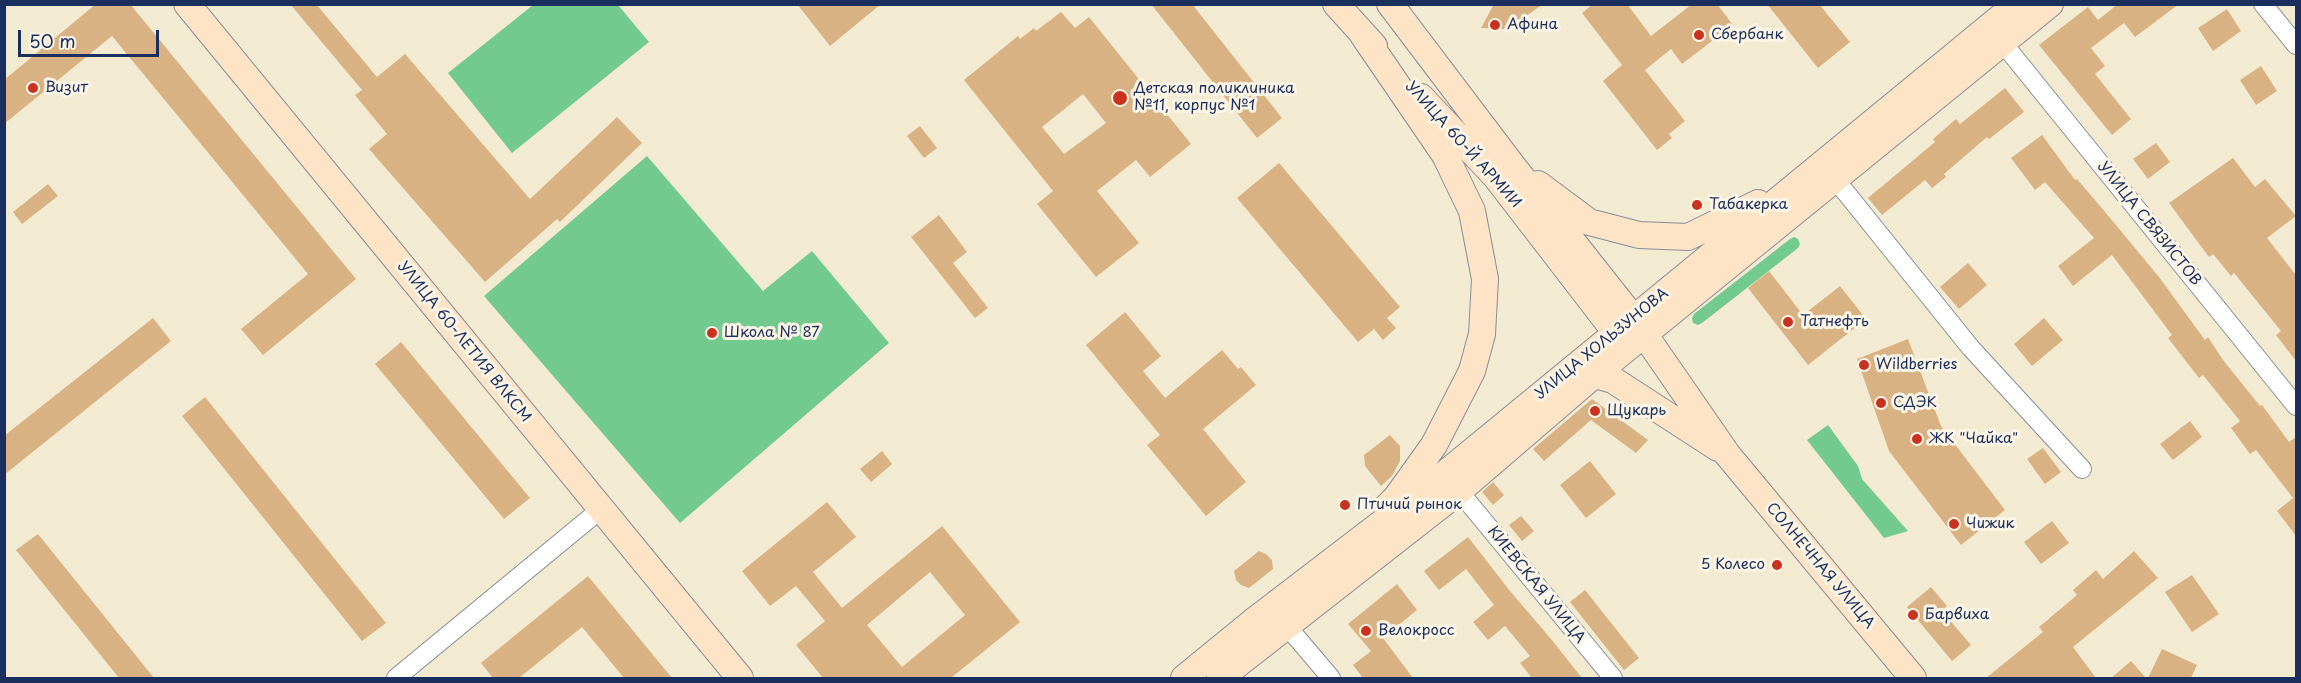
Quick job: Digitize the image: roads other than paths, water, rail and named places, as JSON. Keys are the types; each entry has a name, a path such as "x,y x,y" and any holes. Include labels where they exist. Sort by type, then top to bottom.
{"main road":[{"name":"УЛИЦА 60-ЛЕТИЯ ВЛКСМ","path":"187,4 740,678"},
{"name":"УЛИЦА 60-Й АРМИИ","path":"1336,4 1496,177 1630,333"},
{"name":"УЛИЦА 60-Й АРМИИ","path":"1390,4 1512,165 1630,333"},
{"name":"УЛИЦА ХОЛЬЗУНОВА","path":"1630,333 1796,185 2017,4"},
{"name":"УЛИЦА ХОЛЬЗУНОВА","path":"1184,678 1327,564 1835,179 2050,4"},
{"path":"1327,564 1396,498 1434,445 1472,371 1482,333 1485,279 1472,211 1445,155 1363,35"},
{"path":"1512,165 1589,222 1638,235 1688,237 1796,185"},
{"name":"СОЛНЕЧНАЯ УЛИЦА","path":"1630,333 1913,678"},
{"name":"УЛИЦА ХОЛЬЗУНОВА","path":"1220,678 1459,491 1583,371"},
{"name":"СОЛНЕЧНАЯ УЛИЦА","path":"1583,371 1613,380 1728,454"}],"street":[{"path":"2263,4 2296,45"},
{"name":"УЛИЦА СВЯЗИСТОВ","path":"2002,42 2296,406"},
{"path":"1835,179 1970,347 2082,469"},
{"name":"КИЕВСКАЯ УЛИЦА","path":"1459,491 1612,678"},
{"path":"396,678 601,509"},
{"path":"1286,625 1331,678"}],"place":[{"name":"Афина","path":"1495,25"},
{"name":"Сбербанк","path":"1699,35"},
{"name":"Визит","path":"33,88"},
{"name":"Детская поликлиника №11, корпус №1","path":"1120,98"},
{"name":"Табакерка","path":"1697,205"},
{"name":"Татнефть","path":"1788,322"},
{"name":"Школа № 87","path":"712,333"},
{"name":"Wildberries","path":"1864,365"},
{"name":"СДЭК","path":"1881,403"},
{"name":"Щукарь","path":"1595,411"},
{"name":"ЖК \"Чайка\"","path":"1917,439"},
{"name":"Птичий рынок","path":"1345,505"},
{"name":"Чижик","path":"1954,524"},
{"name":"5 Колесо","path":"1777,565"},
{"name":"Барвиха","path":"1913,615"},
{"name":"Велокросс","path":"1366,631"}]}
